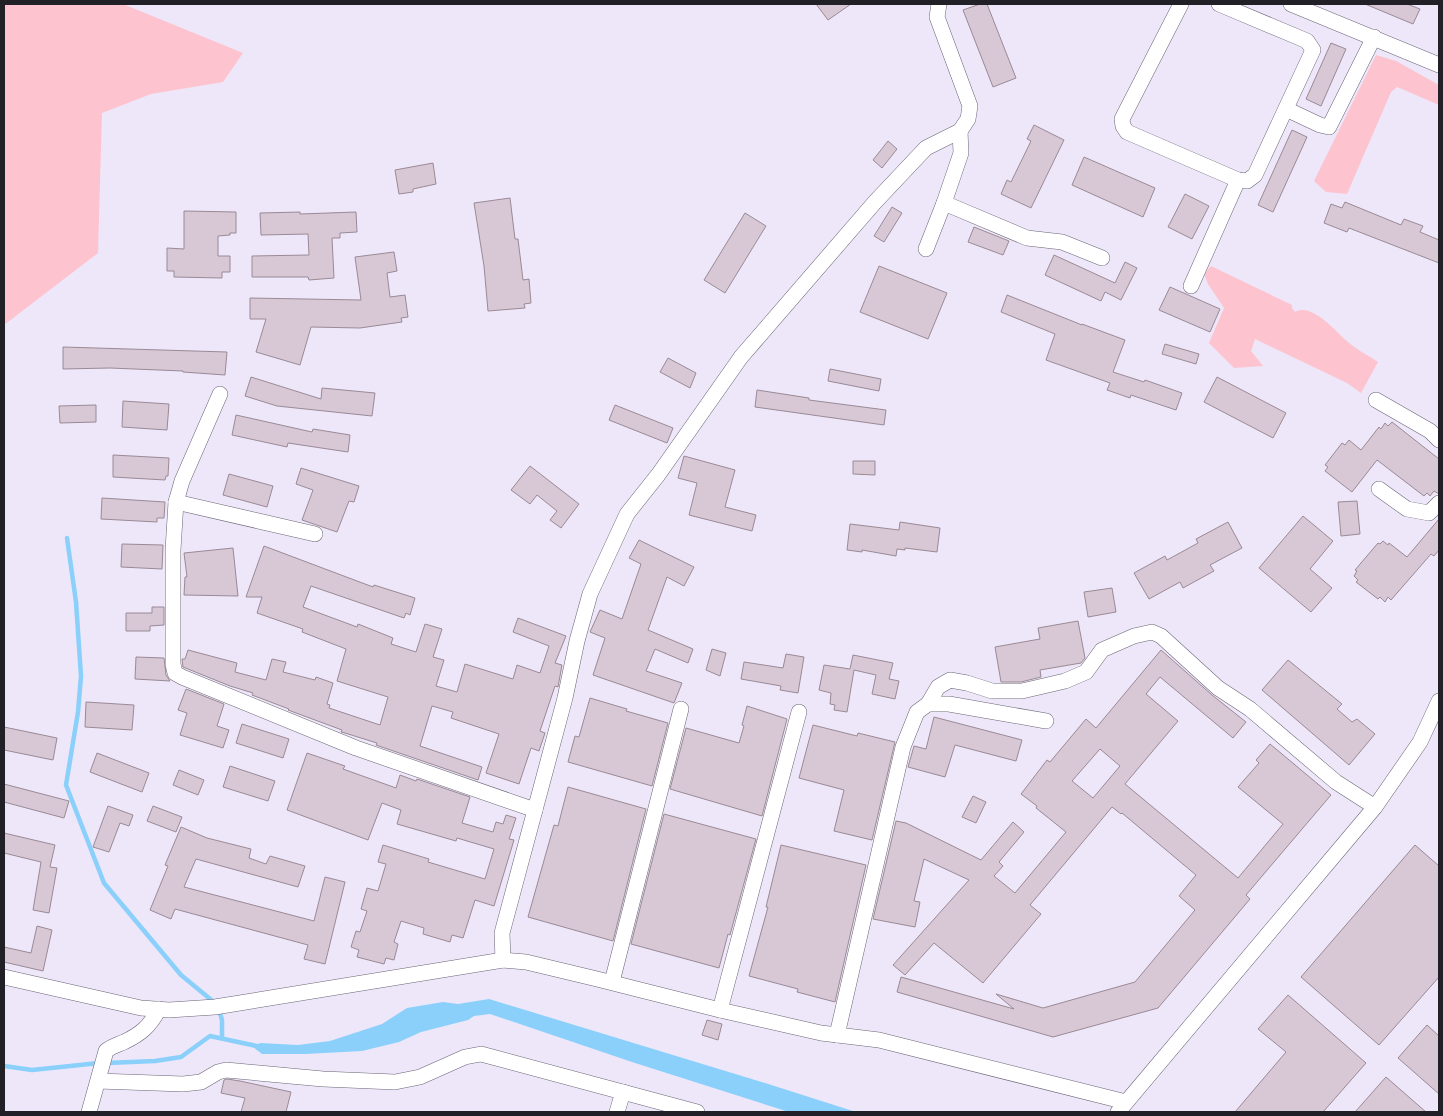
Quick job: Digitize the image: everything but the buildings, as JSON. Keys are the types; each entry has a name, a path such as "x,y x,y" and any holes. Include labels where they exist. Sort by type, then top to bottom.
{"street":[{"path":"503,960 502,934 565,698 577,641 590,594 627,514 658,475 741,357 874,202 926,148 960,131 968,119 970,106 937,17 939,4"},
{"path":"1181,4 1122,119 1123,126 1128,132 1238,180 1247,181 1255,175 1313,50 1307,41 1219,4"},
{"path":"1291,4 1439,65"},
{"path":"1286,109 1320,125 1330,126 1374,37"},
{"path":"926,249 961,153 960,131"},
{"path":"1191,286 1238,180"},
{"path":"944,203 1027,238 1062,242 1102,258"},
{"path":"220,394 182,481 176,502 173,550 173,664 175,673 356,748 535,810"},
{"path":"1376,400 1430,431 1439,440"},
{"path":"1378,489 1407,509 1428,513 1439,502"},
{"path":"176,502 315,534"},
{"path":"837,1035 903,747 917,712 928,704 938,687 950,680 992,691 1022,691 1065,681 1086,672 1102,650 1134,636 1152,632 1161,636 1218,688 1250,709 1336,782 1375,807"},
{"path":"4,977 141,1008 159,1009 218,1007 503,960 526,962 821,1033 879,1040 1122,1107 1375,807 1420,742 1439,701"},
{"path":"928,704 949,704 1046,721"},
{"path":"612,982 681,709"},
{"path":"720,1010 799,712"},
{"path":"89,1112 106,1051 111,1046 122,1043 144,1030 159,1009"},
{"path":"99,1079 184,1084 201,1082 218,1072 226,1070 323,1079 395,1082 420,1077 466,1056 481,1054 697,1112"},
{"path":"617,1112 623,1092"}],"shaded area":[{"path":"4,4 123,4 243,53 223,82 151,94 102,113 98,253 4,325"},
{"path":"1376,55 1396,61 1439,85 1439,105 1397,87 1391,92 1347,194 1326,192 1314,181"},
{"path":"1211,266 1292,305 1295,312 1302,310 1316,314 1351,345 1378,362 1361,393 1347,383 1255,339 1251,351 1263,366 1234,368 1209,343 1224,308 1208,284 1204,274"}],"water":[{"path":"489,999 856,1112 789,1112 490,1014 474,1016 468,1020 421,1032 399,1042 362,1051 262,1054 253,1047 260,1043 298,1045 330,1041 382,1024 407,1008 443,1002 458,1004"}],"waterway":[{"path":"67,538 76,602 81,676 78,712 66,785 104,883 181,975 215,1003"},
{"path":"219,1010 222,1020 222,1038"},
{"path":"107,1063 155,1061 181,1057 210,1036 261,1047"},
{"path":"4,1066 32,1070 99,1063"}]}
